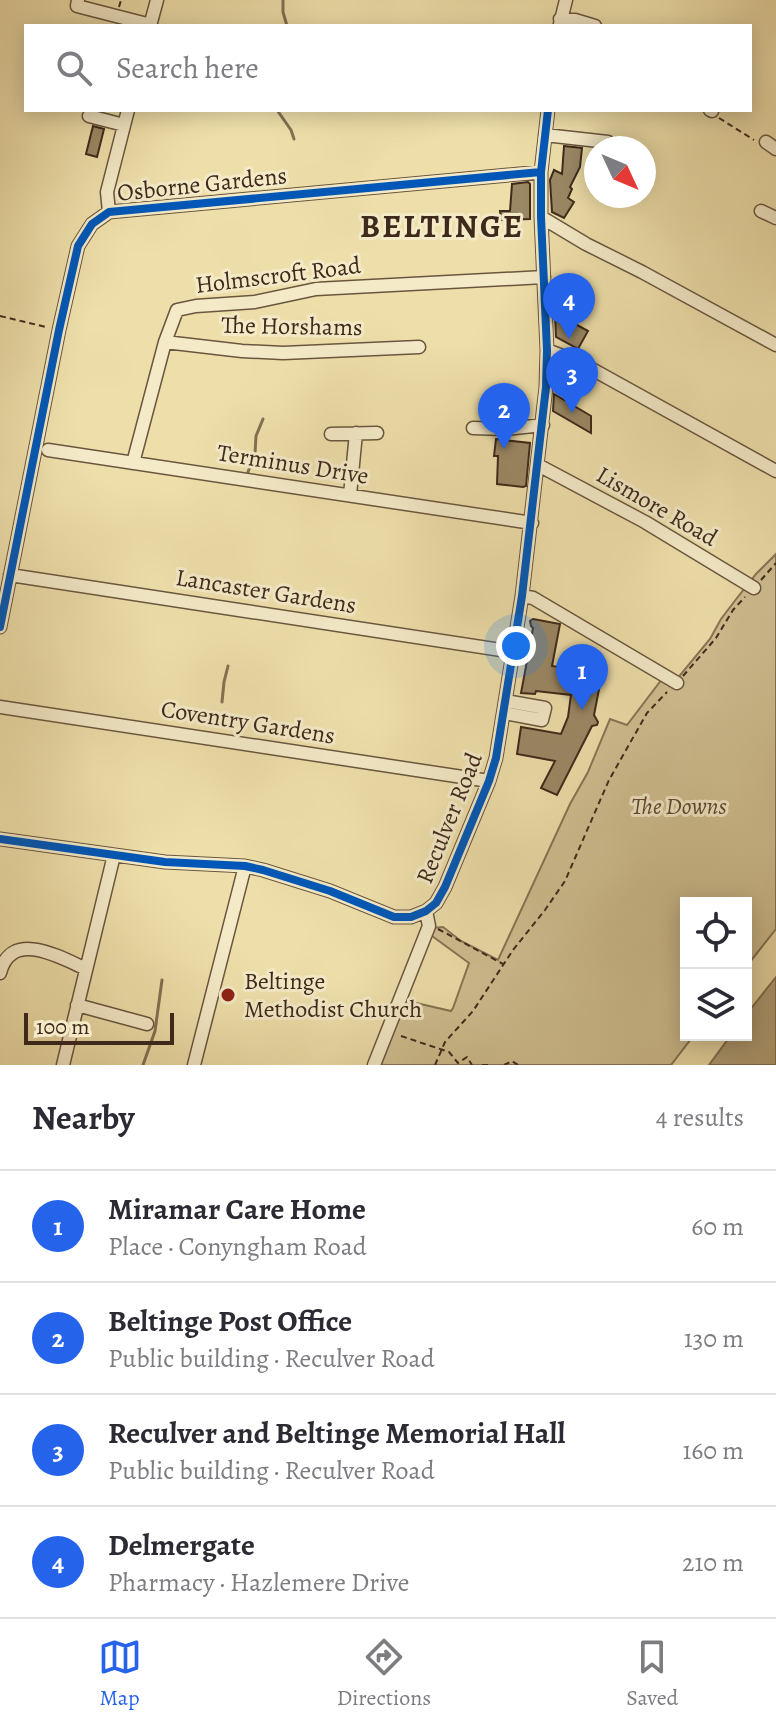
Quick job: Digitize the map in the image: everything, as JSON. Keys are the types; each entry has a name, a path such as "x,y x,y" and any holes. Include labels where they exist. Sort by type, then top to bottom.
{"street":[{"path":"78,0 77,6 146,24"},
{"path":"150,24 157,0"},
{"path":"566,0 560,22 575,20 588,24"},
{"path":"109,212 107,192 127,112"},
{"name":"Reculver Road","path":"0,839 165,862 245,866 330,891 394,917 431,920 489,781 496,758 514,652 543,425 547,350 541,172 548,112"},
{"path":"89,116 124,125"},
{"path":"545,135 584,139"},
{"name":"Osborne Gardens","path":"0,627 78,246 92,224 109,212 541,172"},
{"path":"761,211 776,218"},
{"path":"541,217 776,345"},
{"name":"Holmscroft Road","path":"133,463 165,342 177,310 255,302 316,289 544,277"},
{"name":"The Horshams","path":"165,342 283,353 419,347"},
{"path":"547,350 581,363 776,471"},
{"path":"473,428 506,429 543,425"},
{"path":"350,495 356,433"},
{"path":"331,434 377,433"},
{"name":"Terminus Drive","path":"48,450 532,523"},
{"name":"Lismore Road","path":"538,465 645,522 754,588"},
{"name":"Lancaster Gardens","path":"10,575 514,652"},
{"path":"522,596 533,598 677,683"},
{"name":"Coventry Gardens","path":"0,707 489,781"},
{"path":"63,1065 114,855"},
{"path":"194,1065 245,866"},
{"path":"374,1065 431,920"},
{"path":"0,973 10,953 19,949 33,949 61,957 86,969"},
{"path":"77,1005 147,1024"},
{"path":"387,1031 401,1036"}],"path":[{"path":"712,112 759,143 771,145"},
{"path":"0,316 59,330"},
{"path":"435,1065 445,1042 473,1011 565,881 609,780 647,713 716,638 733,610 776,563"},
{"path":"431,920 480,953 504,964"},
{"path":"401,1036 443,1049 458,1063 467,1057 472,1065"},
{"path":"504,1065 512,1061 518,1065"},
{"path":"482,1065 489,1065"}],"green space":[{"name":"The Downs","path":"776,554 776,929 752,959 752,897 680,897 680,1041 689,1041 671,1065 380,1065 403,1000 451,1011 453,1008 469,963 428,933 432,928 443,927 461,941 498,960 610,719 627,725 662,679 672,685 710,639 721,619"}],"shaded area":[{"path":"776,977 776,1065 709,1065 727,1041 752,1041 752,1007"}],"building":[{"path":"93,126 104,129 97,157 86,154"},
{"path":"564,146 582,148 580,167 568,198 574,202 564,218 552,212 550,180 554,170 562,174"},
{"path":"528,182 530,219 501,220 500,211 510,211 512,184"},
{"path":"555,313 588,331 578,349 556,337"},
{"path":"554,394 591,416 591,433 553,411"},
{"path":"496,439 530,443 526,486 497,484"},
{"path":"530,621 560,624 552,666 602,674 594,715 597,725 592,726 557,795 541,788 555,761 517,754 521,727 561,734 568,717 571,695 536,691 535,694 521,693 527,661 524,660 533,628"}],"waterway":[{"path":"283,0 286,24"},
{"path":"278,112 294,139"},
{"path":"248,472 263,419"},
{"path":"222,702 228,666"},
{"path":"143,1065 155,1031 162,980"}],"cycle path":[{"path":"0,839 165,862 245,866 330,891 394,917 411,917 436,903 496,758 522,596 546,387 541,172 548,112"},
{"path":"0,627 78,246 92,224 109,212 541,172"}],"place":[{"name":"Delmergate","path":"569,339"},
{"name":"Reculver and Beltinge Memorial Hall","path":"572,413"},
{"name":"Beltinge Post Office","path":"504,449"},
{"name":"Miramar Care Home","path":"582,710"},
{"name":"Beltinge Methodist Church","path":"228,995"}],"district":[{"name":"BELTINGE","path":"442,226"}]}
